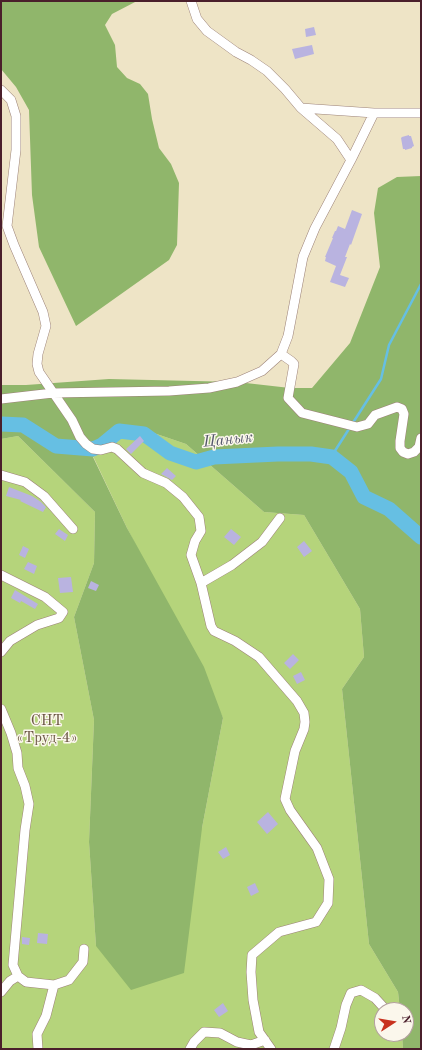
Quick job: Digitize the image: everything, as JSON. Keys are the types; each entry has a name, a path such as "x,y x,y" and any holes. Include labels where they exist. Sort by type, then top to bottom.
{"street":[{"path":"191,1 197,19 207,31 236,52 267,71 301,108 337,139 351,160"},
{"path":"1,90 11,100 16,116 16,150 8,226 14,245 43,312 46,326 38,354 38,372 72,420 80,437 86,444 94,449 101,450 112,447 117,449 143,473 166,483 183,497 199,517 201,531 195,541 191,555 201,583 214,631 235,641 259,657 297,701 304,713 304,729 295,751 285,799 290,810 317,848 329,879 328,903 316,922 280,932 252,955 251,972 253,1000 259,1032 271,1049"},
{"path":"301,108 374,113 421,113"},
{"path":"1,399 53,393 169,391 209,388 237,382 262,371 281,354 288,336 303,257 315,228 374,113"},
{"path":"281,354 291,360 294,364 288,398 302,413 357,427 368,424 375,415 398,407 402,409 404,414 400,448 403,452 408,454 414,452 419,447 421,438"},
{"path":"1,475 25,482 44,496 73,529"},
{"path":"201,583 232,565 262,542 280,518"},
{"path":"1,575 45,597 63,612 59,618 37,626 10,640 1,652"},
{"path":"1,709 17,753 18,768 25,786 29,804 24,830 13,965 18,976 26,982 54,986 69,980 83,962 84,949"},
{"path":"1,992 10,980 18,976"},
{"path":"38,1049 37,1034 46,1016 54,986"},
{"path":"334,1049 341,1028 346,1005 351,993 361,990 375,998 379,1002"},
{"path":"190,1049 194,1042 204,1032 220,1033 237,1042 251,1045 265,1040"}],"green space":[{"path":"1,1 137,1 112,14 105,25 115,45 117,67 127,78 140,84 148,94 159,148 171,164 179,183 177,245 169,260 76,326 39,247 32,195 29,110 16,87 1,69"},
{"path":"421,176 421,1049 403,1049 403,1042 414,1042 414,1002 399,1002 398,992 369,944 342,689 364,657 360,609 304,515 264,512 186,444 136,427 93,457 127,528 204,667 223,718 202,828 184,973 131,990 96,946 89,842 94,720 74,617 94,563 95,512 18,436 1,439 1,385 26,385 109,379 237,382 290,388 312,388 350,343 380,267 374,213 378,188 397,177"},
{"name":"СНТ «Труд-4»","path":"136,427 186,444 264,512 304,515 360,609 364,657 342,689 369,944 398,992 399,1002 374,1002 374,1042 403,1042 403,1049 1,1049 1,439 18,436 95,512 94,563 74,617 94,720 89,842 96,946 202,828 223,718 127,528 93,456"}],"building":[{"path":"314,27 316,35 306,37 305,29"},
{"path":"312,45 314,54 295,59 292,49"},
{"path":"409,135 411,136 414,146 405,150 403,149 401,138"},
{"path":"352,210 362,214 345,257 347,257 340,275 349,278 345,287 330,282 336,266 325,261 325,257 335,231 338,226 345,229"},
{"path":"140,436 144,441 131,454 126,449"},
{"path":"167,468 176,476 172,480 161,474"},
{"path":"9,487 32,496 41,502 46,507 43,512 20,501 21,500 6,496"},
{"path":"59,529 68,535 65,541 55,534"},
{"path":"231,529 241,537 234,545 224,537"},
{"path":"304,541 312,551 304,557 297,547"},
{"path":"23,546 29,549 25,558 19,555"},
{"path":"28,562 37,566 34,574 24,569"},
{"path":"71,577 73,592 60,593 58,578"},
{"path":"91,581 99,585 96,591 88,588"},
{"path":"15,590 38,604 35,609 21,601 20,603 11,598"},
{"path":"293,654 299,660 290,669 284,663"},
{"path":"301,672 305,680 297,684 293,676"},
{"path":"268,812 278,824 267,834 257,822"},
{"path":"226,847 230,855 223,859 218,852"},
{"path":"255,883 259,892 251,896 247,887"},
{"path":"38,933 48,934 47,944 37,943"},
{"path":"22,937 30,938 29,945 22,944"},
{"path":"223,1003 228,1011 219,1017 214,1010"}],"waterway":[{"path":"331,457 381,379 389,345 421,284"},
{"name":"Цанык","path":"1,424 23,425 56,446 93,449 102,445 119,431 144,434 170,453 196,462 214,457 278,454 311,454 332,457 351,472 364,497 389,509 421,537"}]}
